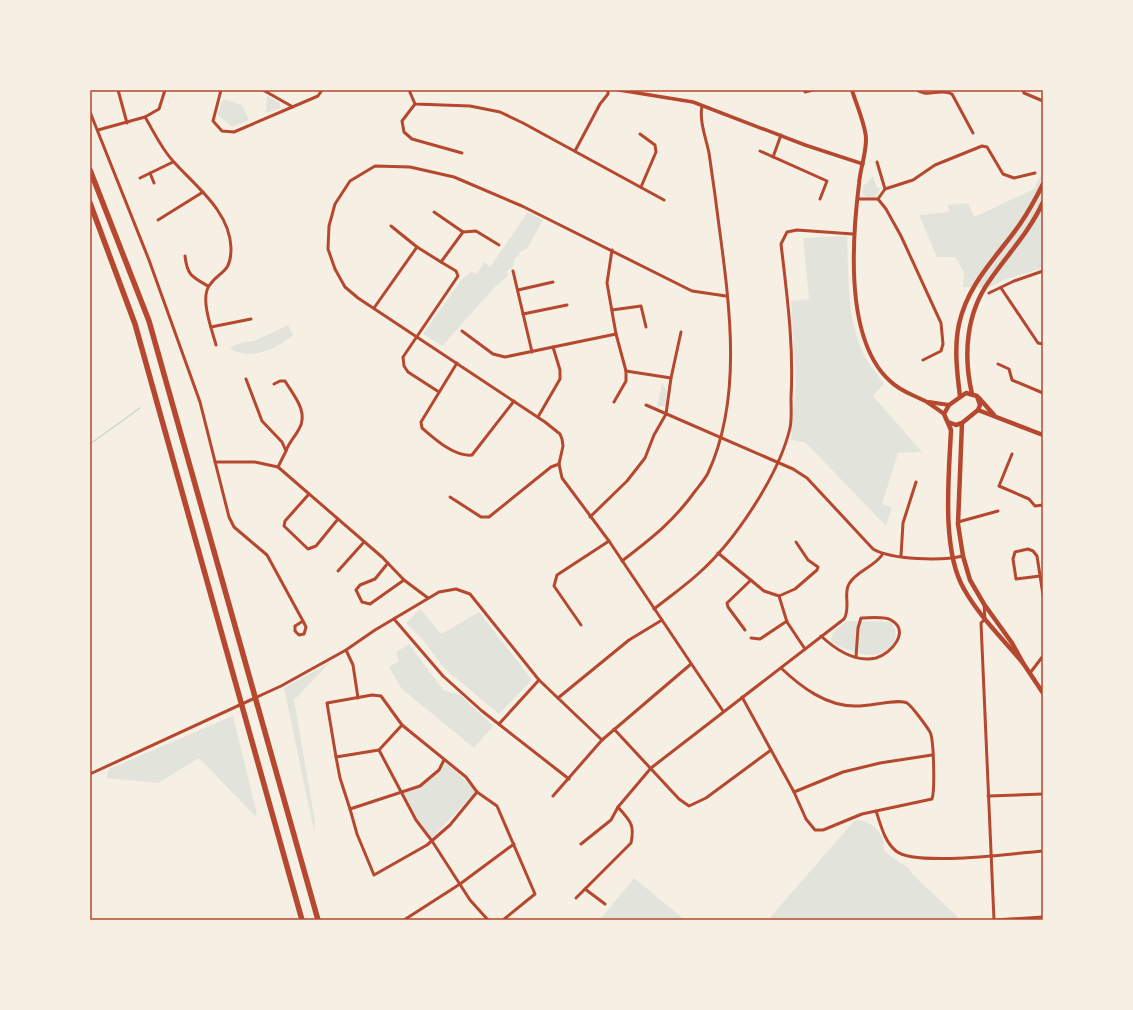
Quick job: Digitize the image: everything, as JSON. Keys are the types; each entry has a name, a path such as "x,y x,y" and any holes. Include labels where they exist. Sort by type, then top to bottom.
{"highway":[{"path":"90,170 149,321 318,920"},
{"path":"90,203 135,324 302,920"}],"main road":[{"path":"852,90 866,137 853,234 854,288 857,310 872,357 890,381 906,393 927,402 944,414 948,422 951,430 948,517 953,558 963,588 985,619 1023,663 1043,692"},
{"path":"960,396 956,339 964,307 974,285 1020,225 1033,205 1043,184"},
{"path":"972,394 967,373 967,342 975,310 981,294 989,281 1021,239 1043,202"},
{"path":"944,414 949,405 966,393 977,396 995,416"},
{"path":"948,422 956,425 962,423 978,410 980,405 977,396"},
{"path":"927,402 949,405"},
{"path":"978,410 1043,435"},
{"path":"962,423 958,522 963,556 970,580 984,604 1012,643 1023,663"}],"street":[{"path":"118,90 126,123"},
{"path":"98,130 145,117 159,109 165,90"},
{"path":"221,90 213,121 222,131 234,132 318,96 322,90"},
{"path":"263,90 293,107"},
{"path":"409,90 416,104"},
{"path":"575,151 600,104 608,94 608,90"},
{"path":"619,90 693,102 863,164"},
{"path":"805,92 813,90"},
{"path":"917,90 926,94 947,91 952,94 973,133"},
{"path":"1023,90 1024,92 1043,101"},
{"path":"416,104 470,106 500,112 664,200"},
{"path":"416,104 402,121 404,132 412,139 462,153"},
{"path":"622,562 664,529 685,506 708,474 721,438 732,371 726,296 709,154 700,113 702,106"},
{"path":"90,112 149,260 200,402 229,517 234,527 267,555 303,620 307,630 304,634 299,635 295,631 295,626 303,620"},
{"path":"145,117 162,148 173,162 203,192 218,211 227,227 231,247 230,258 225,271 208,286 205,301 216,345"},
{"path":"640,134 655,145 656,152 641,187"},
{"path":"773,157 781,135"},
{"path":"878,199 885,189 913,180 935,165 982,146 987,147 1003,174 1014,178 1035,173"},
{"path":"760,151 827,181 820,199"},
{"path":"140,178 173,162"},
{"path":"877,162 885,189"},
{"path":"723,711 609,541 562,478 559,464 563,446 560,434 538,417 417,337 345,287 334,269 328,249 329,226 335,204 350,181 375,166 410,167 454,177 522,206 612,250 692,292 726,296"},
{"path":"150,173 154,183"},
{"path":"158,220 203,192"},
{"path":"858,199 878,199"},
{"path":"878,199 886,209 900,236 941,323 943,344 940,351 923,360"},
{"path":"434,212 463,232 476,231 499,245"},
{"path":"391,226 417,247 456,271 458,276 402,357 404,366 408,372 438,392"},
{"path":"654,609 700,573 732,537 758,498 778,463 790,427 792,385 790,325 781,244 787,232 797,230 853,234"},
{"path":"441,262 463,232"},
{"path":"374,308 417,247"},
{"path":"612,250 607,283 616,334 626,371 626,381 614,402"},
{"path":"185,256 186,267 191,277 208,286"},
{"path":"513,271 532,352"},
{"path":"989,293 1014,281 1043,271"},
{"path":"518,290 553,282"},
{"path":"1001,288 1038,343 1043,344"},
{"path":"523,314 567,305"},
{"path":"612,310 641,306 646,327"},
{"path":"211,326 251,319"},
{"path":"462,331 493,354 505,357 616,334"},
{"path":"590,517 627,481 645,458 654,435 666,414 671,378 681,332"},
{"path":"538,417 560,379 560,370 554,347"},
{"path":"457,363 423,417 422,428 444,445 466,456 475,453 514,401"},
{"path":"998,364 1009,369 1012,380 1043,394"},
{"path":"626,371 671,378"},
{"path":"246,379 262,421 282,442 286,451"},
{"path":"274,384 280,381 285,381 303,413 302,424 289,443 278,467"},
{"path":"646,405 793,469 807,478 873,550 882,554 901,556 953,558 963,556"},
{"path":"1012,454 999,486 1029,499 1035,506 1043,505"},
{"path":"215,462 255,462 278,467 388,563 404,580 428,598"},
{"path":"450,497 481,517 489,517 551,468 559,464"},
{"path":"901,556 903,523 916,482"},
{"path":"309,494 285,521 284,526 308,549 316,546 338,519"},
{"path":"958,522 998,511"},
{"path":"581,625 554,586 557,575 609,541"},
{"path":"338,571 364,542"},
{"path":"718,553 764,591 779,596 795,589 817,570 818,567 808,560 796,542"},
{"path":"1040,576 1016,579 1013,559 1015,552 1028,549 1035,552 1037,556 1043,595"},
{"path":"581,844 610,820 618,807 651,768 846,616 848,586 853,578 875,562 882,554"},
{"path":"388,563 375,579 360,585 356,590 362,602 370,604 404,580"},
{"path":"745,630 728,607 727,603 751,580"},
{"path":"90,774 280,686 346,650 428,598 439,592 456,589 470,594 539,680 602,740"},
{"path":"779,596 787,621 805,649"},
{"path":"984,604 985,619 981,623 994,920 1043,917"},
{"path":"821,636 836,650 856,657 876,658 894,648 898,640 899,631 896,624 890,619 861,618 858,628 856,657"},
{"path":"394,619 443,676 499,724 569,779"},
{"path":"558,698 629,640 662,620"},
{"path":"751,638 760,639 787,621"},
{"path":"346,650 354,665 358,698"},
{"path":"1030,673 1043,656"},
{"path":"553,796 602,740 691,664"},
{"path":"742,697 794,792 806,819 815,830 823,830 862,814 932,799 934,792 931,733 907,703 895,701 883,704 854,706 831,702 801,687 781,668"},
{"path":"499,724 539,680"},
{"path":"477,792 450,825 432,841 374,875 357,834 340,778 327,704 358,698 381,696 402,725 466,777 477,792 497,806 535,894 503,920"},
{"path":"336,757 379,750 402,725"},
{"path":"614,729 679,799 689,806 706,798 771,750"},
{"path":"379,750 416,820 432,841 470,900 488,920"},
{"path":"794,792 843,772 880,763 932,755"},
{"path":"350,809 420,786 439,770 444,760"},
{"path":"988,796 1043,794"},
{"path":"576,898 631,843 634,832 631,822 618,807"},
{"path":"876,811 887,842 903,856 919,858 991,856 1043,851"},
{"path":"404,920 460,884 514,844"},
{"path":"585,889 605,904"}],"shaded area":[{"path":"267,96 280,103 280,108 266,113"},
{"path":"223,99 242,105 249,120 232,127 217,114"},
{"path":"1043,170 1043,268 1004,280 987,288 963,287 964,272 955,257 937,257 919,215 949,212 948,205 968,203 974,217 1034,189"},
{"path":"873,176 877,188 881,188 875,198 868,198 862,193 863,187"},
{"path":"528,212 543,220 527,249 520,252 519,256 515,258 512,269 507,270 508,276 495,287 442,346 423,334 462,279 471,272 477,274 484,262 490,267"},
{"path":"847,236 851,313 854,328 865,357 884,384 873,396 922,452 898,453 882,504 892,507 886,526 805,442 791,440 796,384 791,301 809,299 803,238"},
{"path":"288,325 293,335 272,349 264,352 248,354 232,350 231,347 240,343 254,341"},
{"path":"662,383 667,391 665,406 657,407"},
{"path":"420,609 441,634 479,612 532,680 499,714 445,669 423,640 406,623"},
{"path":"847,621 891,622 895,628 896,634 893,645 884,652 871,655 861,654 836,645 831,640 833,632"},
{"path":"409,644 443,690 460,695 493,726 474,748 402,689 389,667 399,661 396,652"},
{"path":"329,663 294,700 315,822 314,831 284,688"},
{"path":"233,716 257,814 255,816 199,758 158,783 106,778 109,769"},
{"path":"445,763 462,777 475,792 432,838 416,816 404,793 428,782 437,774"},
{"path":"859,820 874,826 883,839 886,852 909,868 912,874 961,920 768,920 854,821"},
{"path":"634,878 685,920 600,920"}],"waterway":[{"path":"90,444 140,408"}]}
